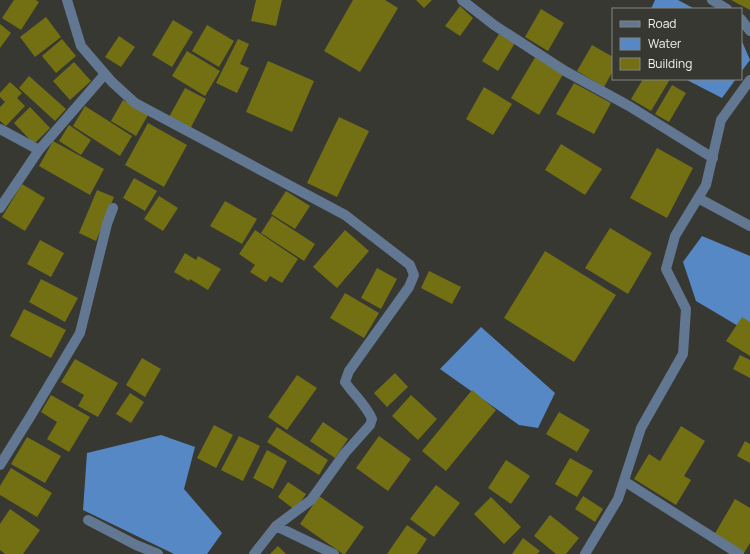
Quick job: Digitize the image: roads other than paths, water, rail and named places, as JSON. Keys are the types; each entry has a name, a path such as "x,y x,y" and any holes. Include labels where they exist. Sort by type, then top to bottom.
{"street":[{"path":"67,0 81,46 105,74 135,103 346,216 410,265 414,275 409,287 349,371 345,382 369,412 372,419 370,425 345,453 311,500 276,526 254,554"},
{"path":"462,0 494,25 565,71 630,106 713,158"},
{"path":"712,0 724,8"},
{"path":"742,20 750,31"},
{"path":"0,208 39,150 105,74"},
{"path":"585,554 618,499 641,428 683,354 686,309 666,269 675,236 706,185 721,120 750,80"},
{"path":"0,129 39,150"},
{"path":"698,198 750,226"},
{"path":"0,465 80,333 107,224 114,208"},
{"path":"624,481 739,554"},
{"path":"88,520 136,545 158,554"},
{"path":"276,526 334,554"}],"water":[{"path":"655,0 678,0 693,8 651,8"},
{"path":"742,41 750,60 742,71"},
{"path":"687,80 735,80 722,98"},
{"path":"702,236 750,256 750,333 696,301 683,262"},
{"path":"481,327 555,393 538,428 519,425 440,369"},
{"path":"161,435 195,447 184,489 222,533 207,554 174,554 83,510 87,453"}]}
